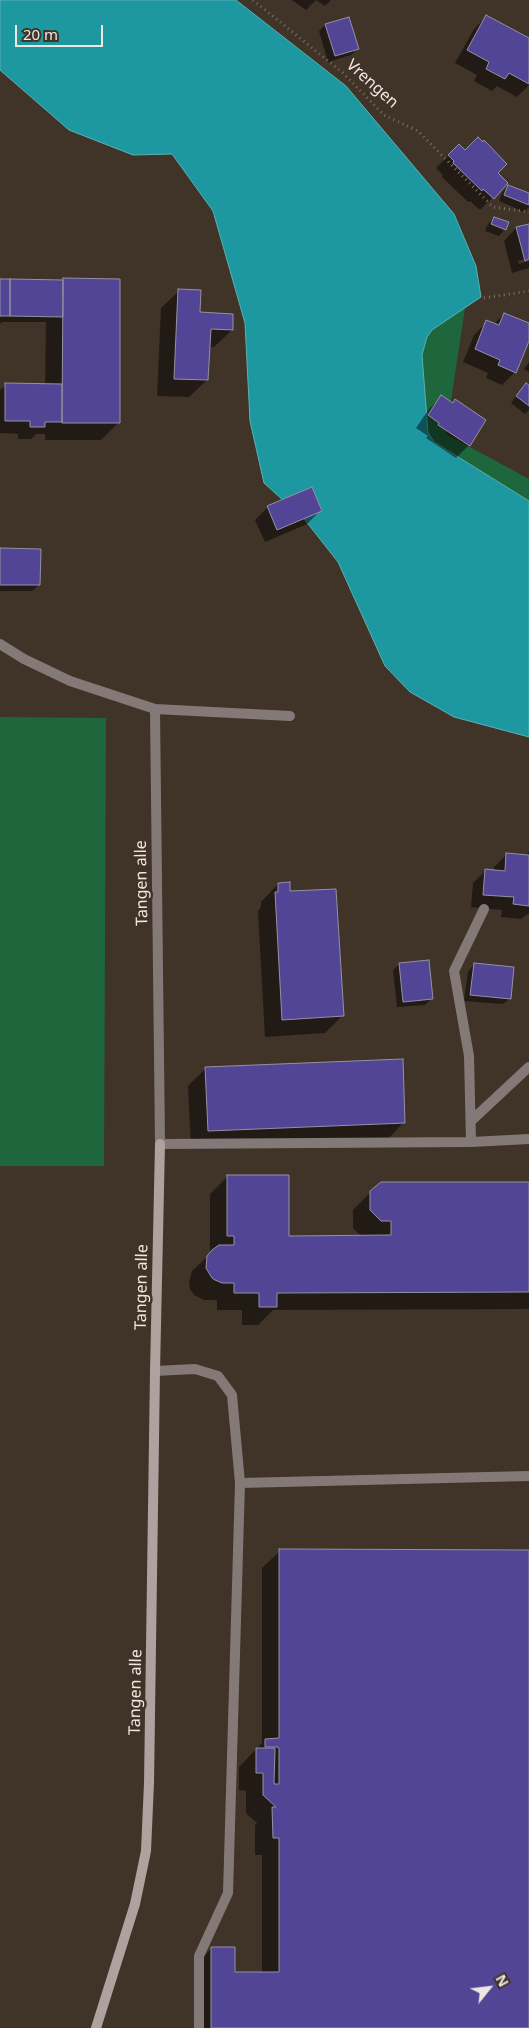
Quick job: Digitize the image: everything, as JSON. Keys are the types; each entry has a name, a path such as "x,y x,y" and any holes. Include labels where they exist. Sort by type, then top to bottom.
{"main road":[{"name":"Tangen alle","path":"96,2028 135,1904 146,1851 150,1773 160,1144"}],"street":[{"path":"0,644 24,659 70,681 155,709 290,716"},
{"name":"Tangen alle","path":"155,709 160,1144"},
{"path":"471,1142 469,1056 454,971 484,909"},
{"path":"471,1121 529,1067"},
{"path":"160,1144 529,1140"},
{"path":"155,1370 195,1369 218,1376 232,1395 240,1483 228,1893 199,1956 199,2028"},
{"path":"240,1483 529,1476"}],"path":[{"name":"Vrengen","path":"253,0 343,73 384,115 418,131 493,207 529,212"},
{"path":"484,298 529,291"}],"green space":[{"path":"465,308 446,434 529,479 529,501 434,442 428,432 422,355 427,337 431,330"},
{"path":"0,717 106,718 104,1166 0,1166"}],"water":[{"path":"0,0 236,0 346,86 454,214 476,266 481,297 432,330 427,337 422,355 428,432 434,442 529,501 529,737 454,717 410,692 385,666 338,562 305,520 264,483 250,421 245,323 213,211 172,154 133,155 69,130 0,70"}],"building":[{"path":"486,15 529,38 529,84 509,73 505,79 486,69 489,62 467,50"},
{"path":"349,17 359,49 335,56 325,24"},
{"path":"478,137 483,142 484,140 507,164 498,173 508,183 494,199 483,189 482,191 453,163 454,161 448,155 459,144 465,150"},
{"path":"508,185 529,193 529,205 504,195"},
{"path":"494,217 509,222 506,230 491,224"},
{"path":"529,224 529,259 525,261 516,227"},
{"path":"63,278 120,279 120,423 62,423"},
{"path":"0,279 10,279 10,316 0,316"},
{"path":"10,279 63,280 63,317 10,316"},
{"path":"178,289 201,290 200,312 233,314 233,330 211,329 208,380 174,379"},
{"path":"504,313 529,323 529,341 516,373 498,365 500,360 475,349 486,320 499,325"},
{"path":"5,383 62,384 62,422 45,422 45,427 30,427 30,421 5,421"},
{"path":"526,383 529,385 529,406 516,396"},
{"path":"441,395 453,403 455,399 486,420 470,446 438,425 439,423 428,415"},
{"path":"312,487 322,511 277,530 267,506"},
{"path":"0,548 41,549 40,585 0,585"},
{"path":"506,853 529,855 529,906 513,904 514,897 483,895 485,869 505,871"},
{"path":"290,882 290,891 336,889 344,1016 282,1020 275,892 278,892 278,883"},
{"path":"429,960 433,999 403,1002 399,963"},
{"path":"474,963 514,967 511,999 470,995"},
{"path":"403,1059 405,1123 208,1131 205,1067"},
{"path":"227,1175 289,1175 289,1236 391,1235 391,1221 381,1221 370,1210 370,1191 381,1182 529,1182 529,1292 277,1293 277,1307 259,1307 259,1293 234,1293 234,1283 222,1283 215,1280 206,1268 207,1256 212,1250 219,1245 234,1245 234,1236 227,1236"},
{"path":"279,1549 529,1550 529,2028 211,2028 211,1947 235,1947 235,1972 279,1972 279,1838 273,1838 272,1807 276,1807 263,1795 263,1773 256,1773 256,1748 275,1748 274,1784 279,1784 279,1749 278,1747 265,1747 265,1739 279,1738"}]}
